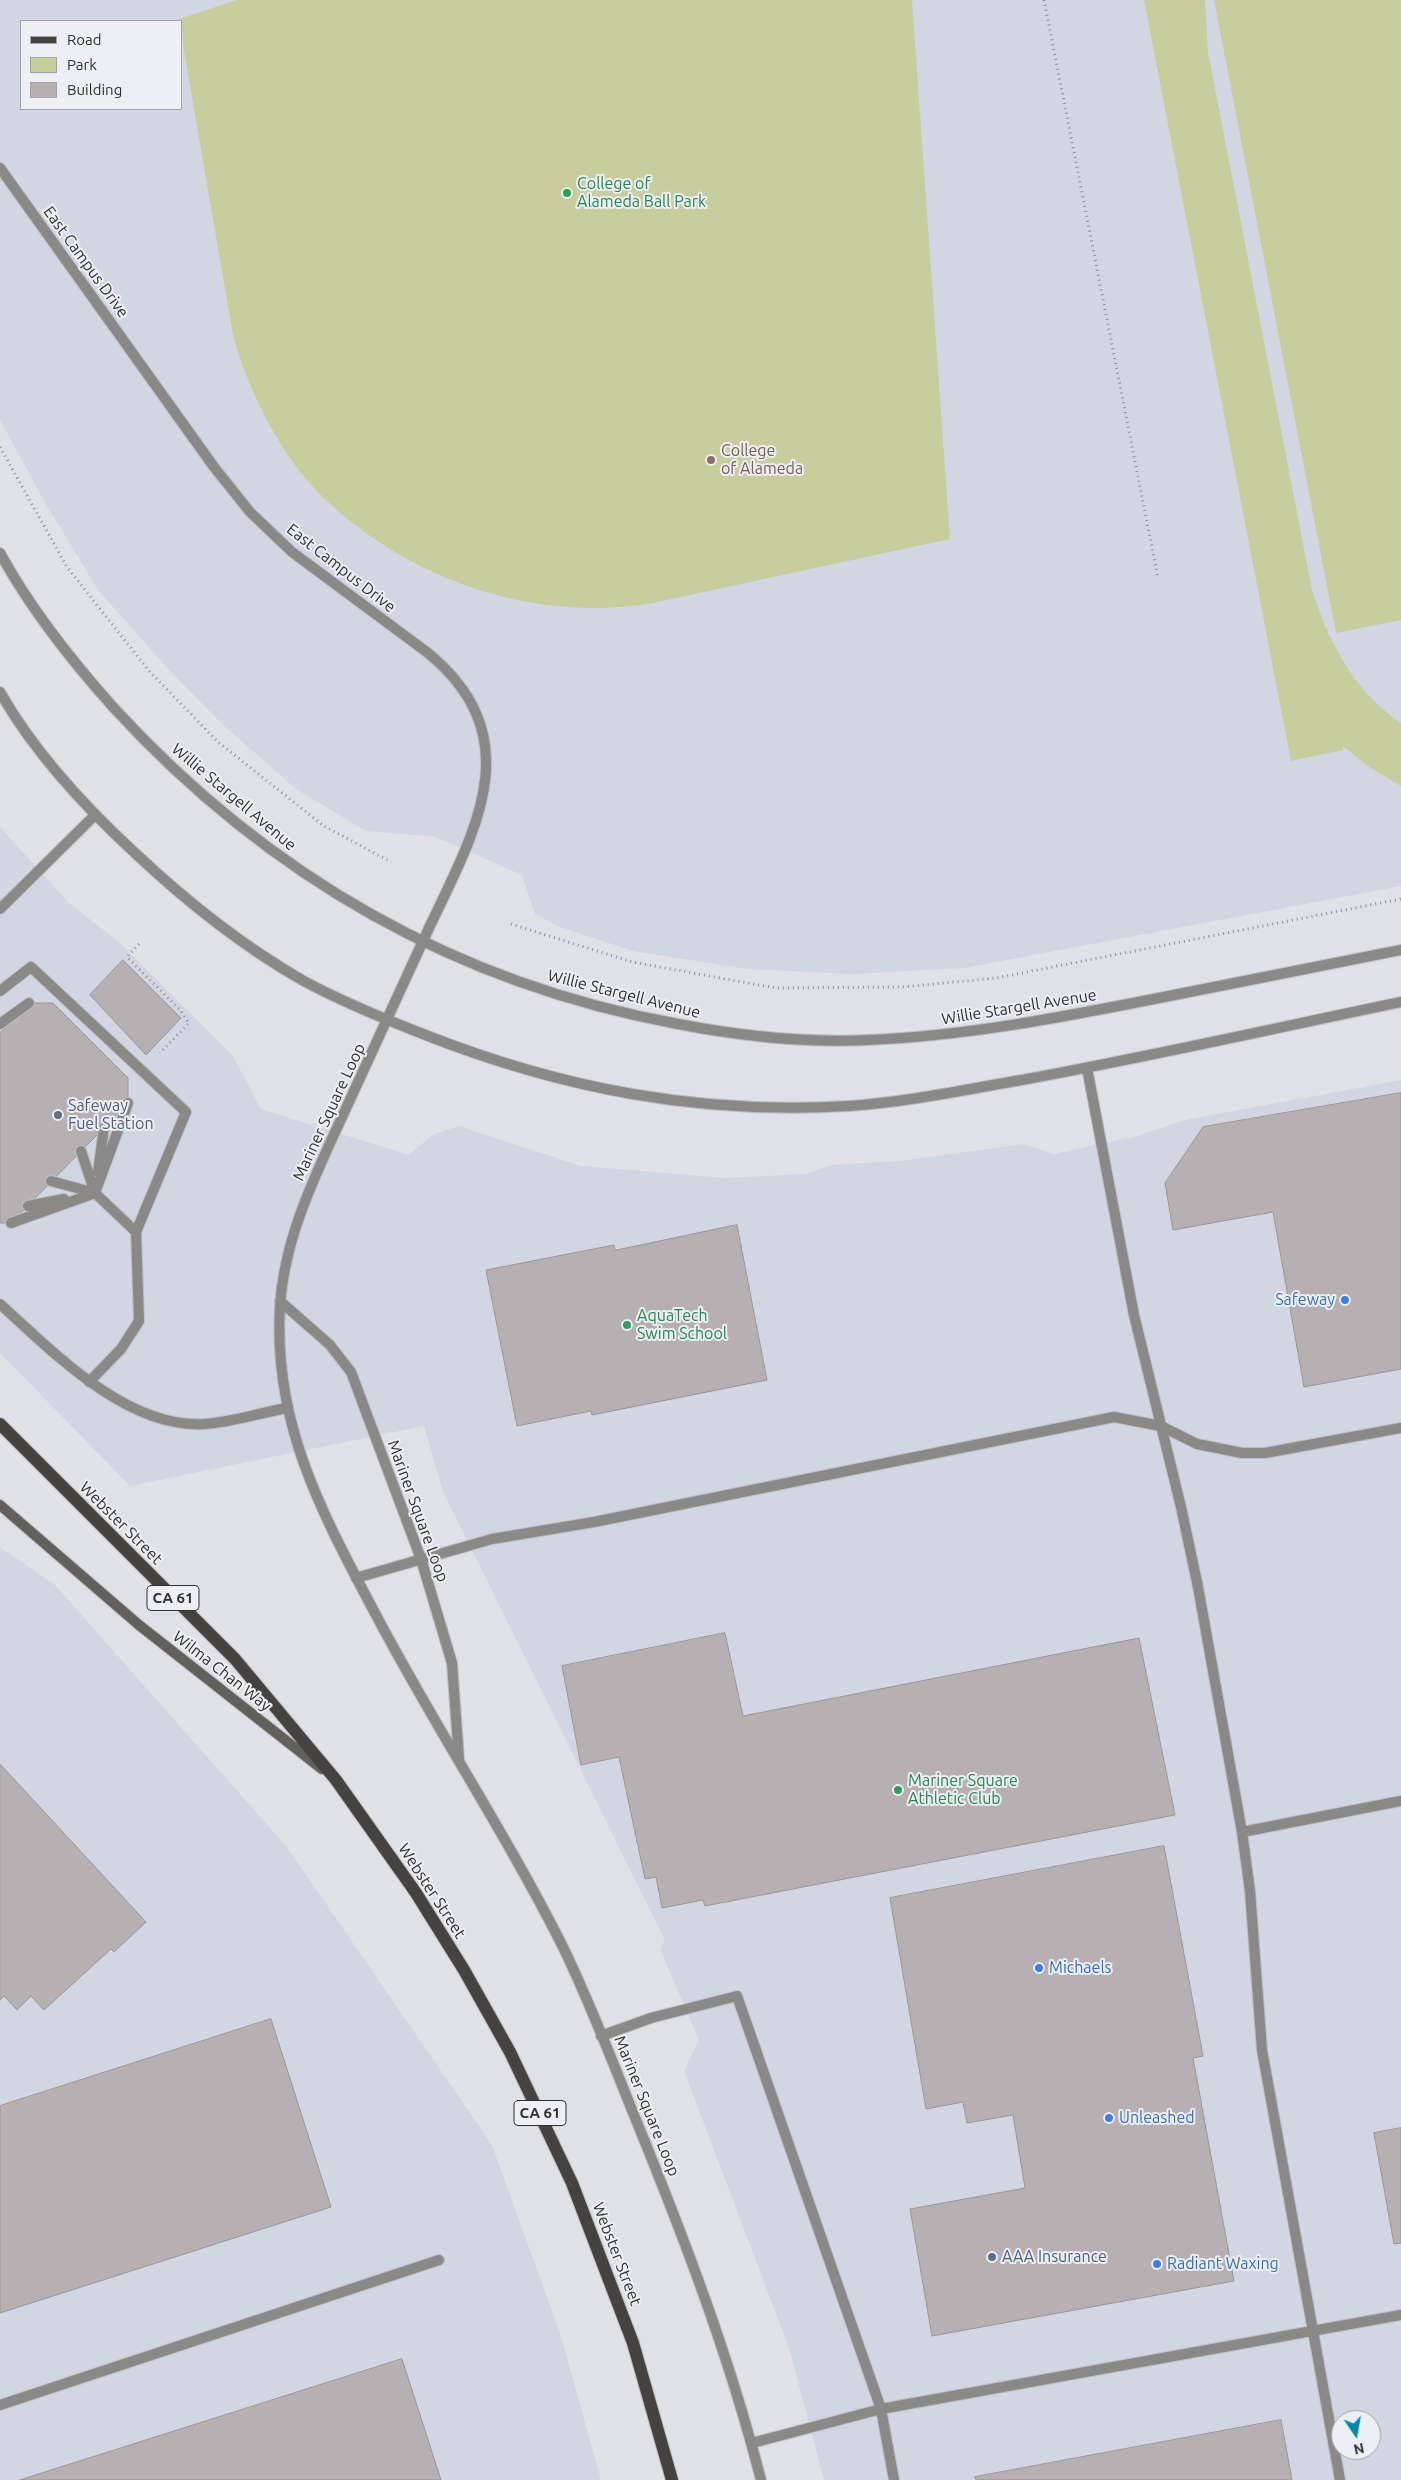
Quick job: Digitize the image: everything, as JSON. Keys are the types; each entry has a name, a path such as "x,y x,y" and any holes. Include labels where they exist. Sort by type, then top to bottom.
{"main road":[{"name":"Webster Street","path":"0,1424 234,1659 336,1780 416,1893 464,1970 510,2052 543,2118 572,2183 617,2296 649,2394 672,2480"},
{"name":"Wilma Chan Way","path":"0,1505 139,1625 336,1780"}],"street":[{"name":"East Campus Drive","path":"0,168 214,467 250,512 292,552 428,653 447,669 462,686 474,708 481,730 487,754 487,779 483,804 473,831 423,941"},
{"name":"Willie Stargell Avenue","path":"0,553 10,572 50,629 90,680 136,731 185,780 236,823 295,868 358,908 495,975 576,1001 643,1018 740,1036 864,1040 999,1028 1401,950"},
{"path":"0,692 10,710 38,747 94,816 180,895 217,924 302,980 387,1020 514,1068 581,1085 648,1098 718,1106 784,1108 854,1106 920,1098 1087,1068 1401,1002"},
{"path":"0,910 94,816"},
{"name":"Mariner Square Loop","path":"423,941 306,1198 284,1263 280,1301 280,1354 287,1408 302,1464 326,1521 406,1672 511,1850 563,1948 602,2036 696,2269 752,2442 761,2480"},
{"path":"0,991 31,967 186,1112 136,1232 140,1321 121,1349 89,1382"},
{"path":"1,1028 29,1003"},
{"path":"1087,1068 1134,1315 1181,1507 1196,1578 1242,1832 1250,1891 1262,2050 1340,2480"},
{"path":"95,1193 128,1103"},
{"path":"95,1193 104,1128"},
{"path":"81,1151 95,1193 136,1232"},
{"path":"51,1181 95,1193"},
{"path":"28,1206 95,1193"},
{"path":"11,1223 95,1193"},
{"name":"Mariner Square Loop","path":"280,1301 330,1345 351,1372 421,1559 452,1664 459,1763"},
{"path":"0,1304 89,1382 155,1418 204,1424 287,1408"},
{"path":"356,1578 492,1539 594,1522 1114,1417 1161,1426 1197,1444 1242,1454 1265,1453 1401,1428"},
{"path":"1242,1832 1401,1801"},
{"path":"602,2036 652,2018 737,1996 881,2409 894,2480"},
{"path":"0,2405 439,2260"},
{"path":"752,2442 881,2409 1401,2315"}],"path":[{"path":"1044,0 1158,578"},
{"path":"0,447 67,567 149,672 218,742 324,826 391,862"},
{"path":"512,924 632,962 775,988 902,987 996,978 1401,899"},
{"path":"139,944 127,957 180,1010 189,1023 142,1071"}],"shaded area":[{"name":"College of Alameda","path":"0,0 1401,0 1401,886 964,968 851,974 747,969 633,951 560,927 535,914 522,875 436,837 366,831 296,789 223,725 171,672 98,590 43,499 0,420"},
{"path":"0,827 69,903 119,942 233,1056 261,1109 409,1155 432,1135 459,1126 581,1166 726,1178 805,1174 831,1165 900,1161 1024,1144 1053,1154 1137,1136 1185,1120 1401,1080 1401,2480 824,2480 789,2348 684,2071 699,2040 660,1949 665,1940 443,1492 424,1426 130,1486 0,1353"},
{"path":"0,1547 55,1585 287,1847 492,2145 561,2336 601,2480 0,2480"}],"green space":[{"name":"College of Alameda Ball Park","path":"237,0 912,0 950,539 653,603 607,608 560,606 514,599 470,587 427,569 386,546 348,519 314,488 301,473 276,436 246,375 233,335 184,51 182,20 179,19"},
{"path":"1144,0 1205,0 1208,52 1312,590 1326,629 1345,664 1370,696 1401,723 1401,786 1369,767 1343,746 1343,750 1291,761"},
{"path":"1214,0 1401,0 1401,620 1336,633"}],"building":[{"path":"123,960 181,1018 146,1055 90,995"},
{"name":"Safeway Fuel Station","path":"29,1003 53,1003 128,1078 128,1103 11,1223 0,1223 0,1033"},
{"name":"Safeway","path":"1401,1093 1401,1369 1304,1387 1273,1212 1173,1230 1165,1183 1203,1127"},
{"name":"AquaTech Swim School","path":"737,1225 767,1380 592,1415 591,1411 517,1426 486,1270 614,1245 615,1250"},
{"name":"Mariner Square Athletic Club","path":"725,1633 743,1716 1139,1638 1175,1815 705,1906 703,1900 662,1908 656,1877 645,1879 619,1757 581,1765 562,1666"},
{"path":"0,1764 146,1922 114,1952 111,1949 44,2010 31,1996 17,2010 4,1996 0,2000"},
{"path":"1164,1846 1203,2056 1193,2058 1234,2281 932,2336 910,2209 1025,2188 1013,2115 967,2123 963,2102 926,2109 890,1898"},
{"path":"271,2019 331,2207 0,2313 0,2106"},
{"path":"1401,2128 1401,2243 1394,2244 1374,2133"},
{"path":"402,2359 441,2480 20,2480"},
{"path":"1281,2420 1292,2480 976,2480 975,2477"}],"place":[{"name":"College of Alameda Ball Park","path":"567,193"},
{"name":"College of Alameda","path":"711,460"},
{"name":"Safeway Fuel Station","path":"58,1115"},
{"name":"Safeway","path":"1345,1300"},
{"name":"AquaTech Swim School","path":"627,1325"},
{"name":"Mariner Square Athletic Club","path":"898,1790"},
{"name":"Michaels","path":"1039,1968"},
{"name":"Unleashed","path":"1109,2118"},
{"name":"AAA Insurance","path":"992,2257"},
{"name":"Radiant Waxing","path":"1157,2264"}]}
